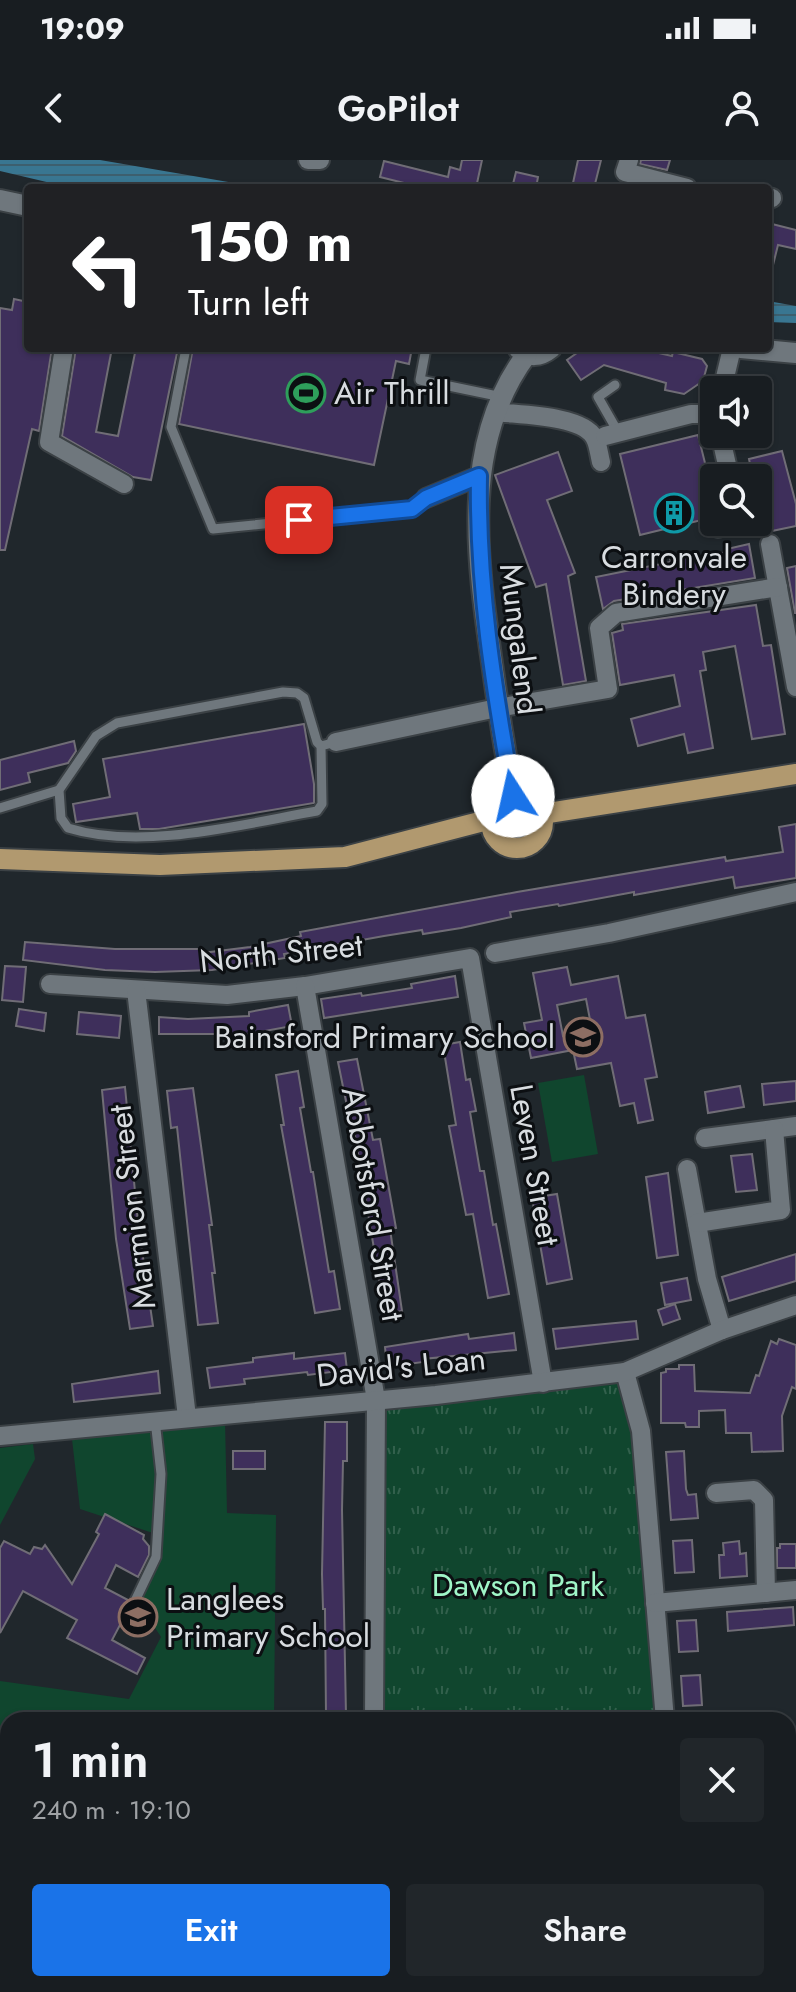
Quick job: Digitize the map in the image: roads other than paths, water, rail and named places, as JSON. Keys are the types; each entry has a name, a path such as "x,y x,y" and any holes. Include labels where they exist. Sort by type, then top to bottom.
{"main road":[{"path":"542,814 796,774"},
{"path":"513,796 531,800 542,814 541,832 528,845 520,847 502,843 492,828 491,819 498,804 513,796"},
{"path":"0,859 160,865 345,857 491,819"}],"street":[{"path":"308,160 320,160"},
{"path":"624,172 671,184"},
{"path":"0,200 24,205"},
{"path":"772,351 796,353"},
{"path":"63,352 49,442 124,484"},
{"name":"Mungalend","path":"513,796 497,708 482,593 478,538 479,476 499,404 522,352"},
{"path":"725,376 731,352"},
{"path":"499,404 581,425 594,436 601,462"},
{"path":"612,434 700,414"},
{"path":"426,498 479,476"},
{"path":"770,544 778,587 790,620 796,687"},
{"path":"328,744 497,708 608,689 599,628 616,613 778,587"},
{"path":"495,953 609,933 796,892"},
{"name":"North Street","path":"50,984 227,995 305,986 470,958"},
{"name":"Leven Street","path":"470,958 543,1383"},
{"name":"Abbotsford Street","path":"305,986 376,1400 374,1712"},
{"name":"Marmion Street","path":"136,990 187,1417"},
{"path":"705,1138 796,1126"},
{"path":"697,1223 781,1210 774,1129"},
{"path":"687,1169 707,1279 722,1330"},
{"name":"David's Loan","path":"0,1436 543,1383 625,1372 722,1330 796,1305"},
{"path":"625,1372 641,1431 664,1712"},
{"path":"716,1493 754,1490 764,1500 766,1593"},
{"path":"655,1603 796,1590"}],"lane":[{"path":"185,352 171,427 213,529 412,509 426,498"},
{"path":"425,352 420,380 499,404"},
{"path":"612,434 598,397 615,385"},
{"path":"283,692 297,693 304,698 310,724 328,744 322,804 317,811 193,833 111,836 68,828 61,818 59,790 96,736 117,723 283,692"},
{"path":"0,808 59,790"},
{"path":"135,1601 156,1557 161,1474 155,1420"}],"water":[{"path":"0,160 100,160 240,184 55,184 0,171"},
{"path":"772,302 796,306 796,323 772,322"}],"place":[{"name":"Air Thrill","path":"306,393"},
{"name":"Carronvale Bindery","path":"674,513"},
{"name":"Bainsford Primary School","path":"583,1037"},
{"name":"Langlees Primary School","path":"138,1617"}],"park label":[{"name":"Dawson Park","path":"518,1585"}]}
